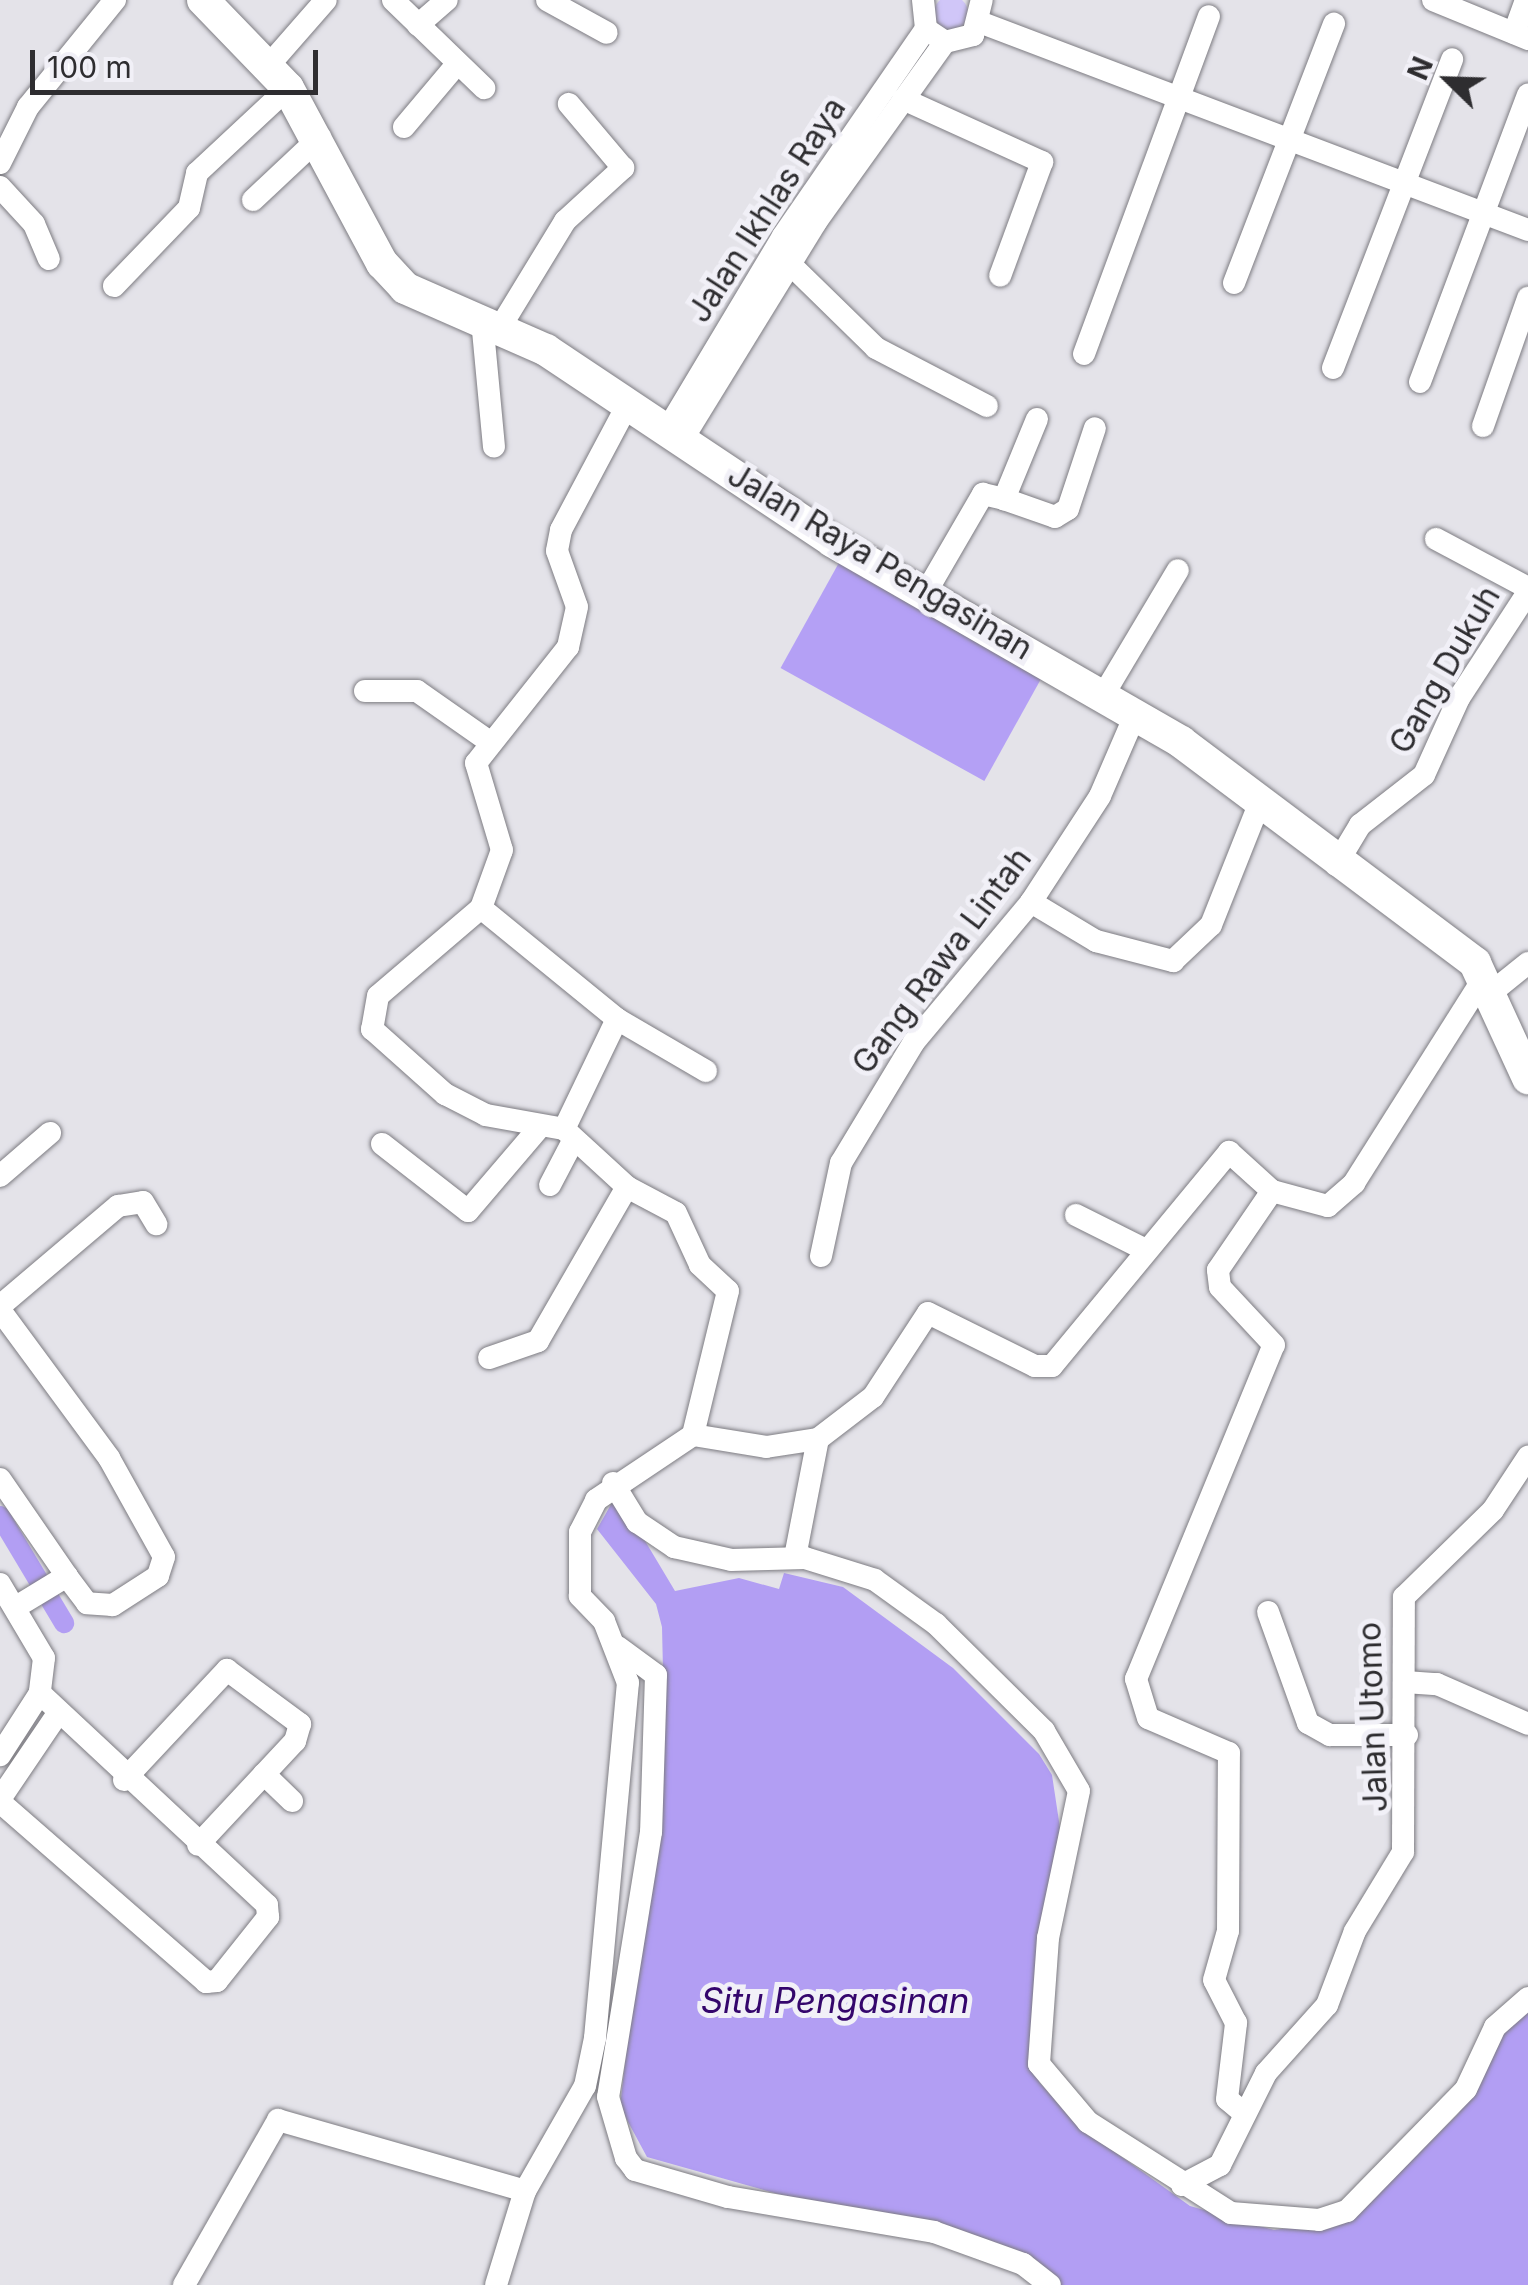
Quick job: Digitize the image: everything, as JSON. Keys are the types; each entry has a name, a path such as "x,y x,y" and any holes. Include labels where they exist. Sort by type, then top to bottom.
{"main road":[{"name":"Jalan Raya Pengasinan","path":"203,0 278,76 320,137 390,274 491,323 629,402 674,435 926,594 1136,713 1488,984"},
{"path":"1488,984 1528,1078"}],"street":[{"path":"0,164 28,108 115,0"},
{"path":"114,286 189,208 197,173 278,76 326,0"},
{"path":"393,0 484,88"},
{"path":"418,26 447,0"},
{"path":"547,0 607,32"},
{"path":"1434,0 1521,36 1526,0"},
{"path":"982,11 1181,96 1528,230"},
{"name":"Jalan Ikhlas Raya","path":"674,435 783,236 923,16 982,11"},
{"path":"674,435 902,99 923,16"},
{"path":"1084,354 1209,16"},
{"path":"1234,284 1334,24"},
{"path":"1333,368 1452,59"},
{"path":"404,127 457,64"},
{"path":"1420,382 1528,94"},
{"path":"902,99 1042,162 1000,276"},
{"path":"494,446 491,323 566,221 622,168 569,104"},
{"path":"253,200 320,137"},
{"path":"0,187 34,224 50,260"},
{"path":"790,264 876,348 987,406"},
{"path":"1483,426 1528,298"},
{"path":"629,402 561,530 557,551 578,607 568,646 487,740 473,774 502,850 481,908 378,996 372,1029 444,1094 568,1136 626,1187 676,1213 700,1265 728,1290 693,1435"},
{"path":"1004,499 1037,419"},
{"path":"926,594 983,494 1064,514 1095,428"},
{"path":"1436,539 1528,590"},
{"path":"1104,694 1178,570"},
{"name":"Gang Dukuh","path":"1336,864 1363,822 1424,776 1459,698 1528,590"},
{"path":"365,690 417,692 487,740"},
{"name":"Gang Rawa Lintah","path":"821,1256 841,1163 914,1042 1031,902 1100,796 1136,713"},
{"path":"1031,902 1096,941 1173,961 1211,925 1258,807"},
{"path":"481,908 616,1019 706,1071"},
{"path":"496,2285 525,2191 578,2102 595,2038 628,1682 618,1647 579,1586 584,1520 613,1484 693,1435 766,1447 818,1438 873,1397 928,1313 1044,1368 1061,1360 1222,1156 1248,1160 1272,1191 1328,1206 1354,1183 1488,984 1528,963"},
{"path":"550,1185 616,1019"},
{"path":"382,1144 468,1211 540,1128"},
{"path":"0,1176 50,1133"},
{"path":"489,1358 538,1341 626,1187"},
{"path":"1182,2185 1220,2164 1245,2114 1228,2099 1236,2023 1214,1980 1228,1931 1229,1753 1148,1718 1136,1679 1274,1345 1220,1287 1218,1270 1272,1191"},
{"path":"0,1480 69,1585 114,1605 158,1576 164,1557 109,1458 0,1308 118,1206 142,1202 156,1224"},
{"path":"1076,1215 1146,1250"},
{"path":"795,1557 818,1438"},
{"name":"Jalan Utomo","path":"1245,2114 1266,2074 1327,2006 1354,1931 1408,1839 1404,1596 1494,1510 1528,1458"},
{"path":"613,1484 636,1522 674,1547 731,1560 795,1557 852,1567 936,1624 1069,1760 1080,1791 1048,1938 1039,2064 1088,2122 1231,2213 1319,2220 1346,2212 1466,2089 1495,2027 1528,1998"},
{"path":"0,1584 22,1604 44,1658 40,1693 0,1755"},
{"path":"22,1604 69,1585"},
{"path":"1268,1612 1282,1672 1316,1730 1406,1735"},
{"path":"618,1647 656,1676 651,1832 608,2097 626,2158 635,2170 728,2197 934,2232 1023,2264 1050,2285"},
{"path":"124,1780 232,1670 302,1729 198,1845"},
{"path":"1405,1682 1436,1684 1528,1724"},
{"path":"40,1693 59,1712 124,1780 270,1910 212,1983 0,1800 59,1712"},
{"path":"264,1774 292,1801"},
{"path":"184,2285 278,2120 525,2191"}],"shaded area":[{"path":"951,-4 963,1 968,13 963,25 951,30 939,25 934,13 939,1"},
{"path":"846,550 1050,663 984,781 781,668"}],"water":[{"name":"Situ Pengasinan","path":"617,1494 675,1591 739,1578 779,1589 784,1573 843,1587 953,1668 1039,1754 1052,1775 1060,1828 1046,1902 1039,2082 1080,2127 1190,2206 1274,2230 1354,2218 1459,2113 1495,2035 1528,2009 1528,2285 1059,2285 1040,2268 647,2157 620,2107 664,1715 662,1627 656,1604 597,1529"}],"waterway":[{"path":"0,1516 64,1623"}]}
